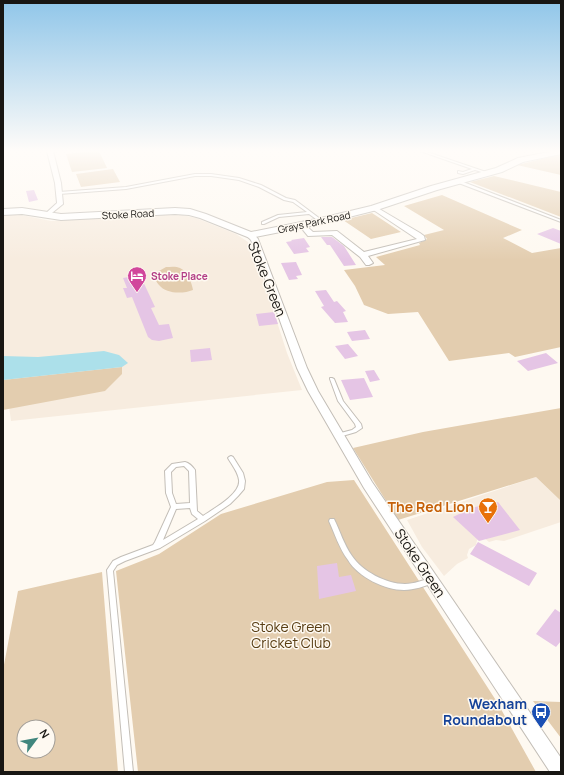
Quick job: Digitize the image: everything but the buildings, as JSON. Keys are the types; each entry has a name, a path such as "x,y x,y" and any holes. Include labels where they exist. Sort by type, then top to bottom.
{"main road":[{"name":"Grays Park Road","path":"250,235 321,221 374,208 429,187"},
{"name":"Stoke Road","path":"3,212 22,211 61,217 175,211 190,212 250,235"}],"street":[{"path":"47,215 60,204 58,187"},
{"path":"363,255 421,240 421,238 417,235 374,208"},
{"path":"302,225 311,234"},
{"path":"300,235 334,233 363,255 369,263"},
{"name":"Stoke Green","path":"250,235 254,239 302,368 339,436 368,486 560,772"}],"lane":[{"path":"59,193 130,187"},
{"path":"262,187 285,199 294,201 321,221"},
{"path":"484,187 561,221"},
{"path":"263,223 278,216 309,213"},
{"path":"332,379 341,401 358,424 359,428 339,436"},
{"path":"129,772 110,570 115,563 123,559 155,548 226,504 236,495 242,488 242,476 231,458"},
{"path":"155,548 174,507 168,493 168,471 174,465 180,464 189,466 192,470 194,512 202,519"},
{"path":"174,507 193,505"},
{"path":"332,522 351,560 357,568 384,582 404,587 433,581"}],"shaded area":[{"path":"3,214 17,214 51,221 178,214 196,218 236,234 248,242 251,247 262,275 287,353 302,390 11,421 9,406 3,407"},
{"path":"536,477 561,501 561,522 504,541 496,540 489,542 483,537 477,540 476,545 469,549 467,555 468,558 457,564 444,576 422,547 407,520"}],"green space":[{"path":"483,187 541,187 561,192 561,217"},
{"path":"442,195 522,230 503,238 532,253 561,248 561,347 515,357 509,353 449,361 418,312 388,314 364,305 355,286 344,270 385,265 376,257 420,245 419,243 427,239 424,235 444,230 404,206"},
{"path":"372,213 401,232 371,239 343,220"},
{"path":"166,267 177,267 183,270 192,284 193,290 184,292 170,292 162,288 154,276"},
{"path":"122,367 122,374 105,391 3,410 3,380"},
{"path":"561,408 561,501 536,477 398,520 353,448 423,432"},
{"name":"Stoke Green Cricket Club","path":"354,480 497,702 536,772 138,772 116,571 159,554 221,514 327,482"},
{"path":"102,572 118,772 3,772 3,670 18,591"},
{"path":"533,701 561,702 561,738"}],"water":[{"path":"104,351 119,355 128,363 122,367 3,380 3,356 38,357"}],"place":[{"name":"Stoke Place","path":"137,293"},
{"name":"The Red Lion","path":"488,524"},
{"name":"Wexham Roundabout","path":"541,729"}]}
